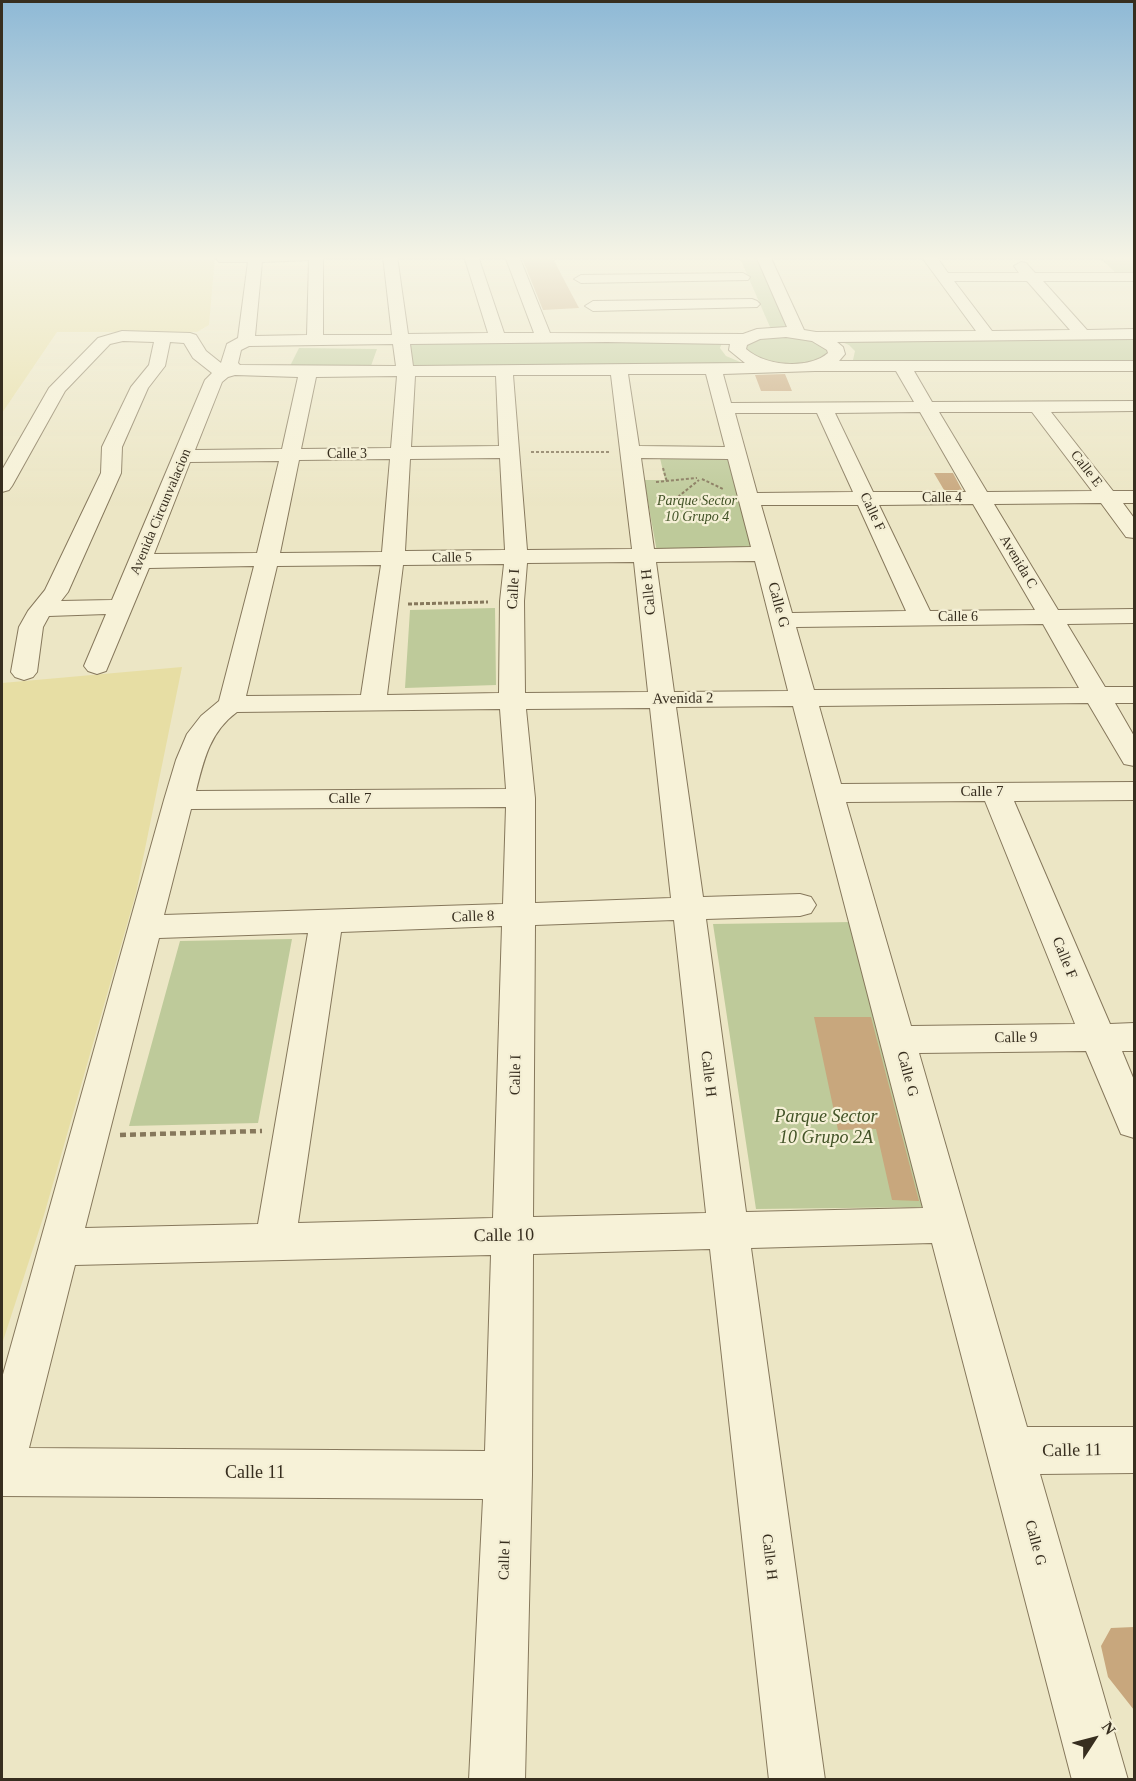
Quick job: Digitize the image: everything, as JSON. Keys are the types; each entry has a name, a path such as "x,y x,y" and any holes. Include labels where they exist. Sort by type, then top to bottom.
{"street":[{"path":"2,486 58,388 104,341 111,339"},
{"path":"24,672 31,627 36,616 56,591 111,473 112,447 140,387 157,366 163,339"},
{"path":"191,339 199,354 228,371 406,372 501,354 541,339"},
{"path":"228,371 233,347 246,341 392,339"},
{"path":"373,701 393,559 406,372 402,339"},
{"path":"403,339 501,354 613,353 732,339"},
{"name":"Calle I","path":"496,339 501,354 510,452 516,557 512,601 512,701 521,798 508,1475 497,1779"},
{"path":"549,339 613,353 713,368 1134,366"},
{"name":"Calle H","path":"607,339 613,353 645,475 644,554 796,1779"},
{"path":"747,339 737,346 740,354 761,364 793,368"},
{"path":"814,366 835,358 837,351 831,343 821,339"},
{"name":"Avenida C","path":"902,366 1134,758"},
{"path":"1105,366 1129,394"},
{"name":"Calle G","path":"713,368 735,453 743,499 765,554 1100,1779"},
{"name":"Avenida Circunvalacion","path":"97,666 214,380 228,371"},
{"path":"2,1460 146,927 178,800 199,735 212,717 231,704 267,561 308,372"},
{"path":"724,408 1037,406 1129,394"},
{"name":"Calle E","path":"1037,406 1134,532"},
{"name":"Calle F","path":"823,408 921,617"},
{"name":"Calle 3","path":"184,456 510,452"},
{"path":"645,475 735,453"},
{"name":"Calle 4","path":"743,499 1134,497"},
{"name":"Calle 5","path":"140,561 765,554"},
{"path":"42,609 121,607"},
{"name":"Calle 6","path":"782,620 1134,616"},
{"name":"Avenida 2","path":"231,704 1134,695"},
{"name":"Calle 7","path":"830,793 1134,791"},
{"name":"Calle F","path":"996,792 1134,1123"},
{"name":"Calle 7","path":"178,800 521,798"},
{"name":"Calle 8","path":"146,927 801,905"},
{"path":"275,1242 326,921"},
{"name":"Calle 9","path":"897,1040 1134,1037"},
{"name":"Calle 10","path":"59,1247 948,1225"},
{"name":"Calle 11","path":"1009,1451 1134,1450"},
{"name":"Calle 11","path":"2,1472 508,1475"}],"path":[{"path":"510,452 645,475 698,479 674,500"},
{"path":"645,475 674,500 743,499"},
{"path":"387,604 512,601"},
{"path":"89,1136 292,1130"}],"green space":[{"path":"762,339 810,339 832,349 824,356 814,360 791,363 747,354 743,345"},
{"path":"835,339 1134,339 1134,363 846,365 853,360 855,351 849,345"},
{"path":"613,340 722,343 720,348 726,356 745,364 417,366 414,365 406,346 409,343"},
{"path":"299,348 377,349 371,366 290,366"},
{"name":"Parque Sector 10 Grupo 4","path":"727,457 755,551 657,552 644,480 665,480 660,458"},
{"path":"495,608 496,685 405,688 410,610"},
{"name":"Parque Sector 10 Grupo 2A","path":"854,922 931,1207 756,1209 713,924"},
{"path":"292,939 258,1123 129,1126 180,941"}],"sand":[{"path":"2,339 52,339 2,413"},
{"path":"182,667 136,893 44,1215 2,1344 2,683"}],"building":[{"path":"785,374 792,391 761,391 755,375"},
{"path":"934,473 953,473 962,490 944,490"},
{"path":"814,1017 871,1017 919,1201 892,1200 876,1129 838,1130"},
{"path":"1134,1627 1134,1710 1108,1677 1101,1646 1111,1628"}]}
